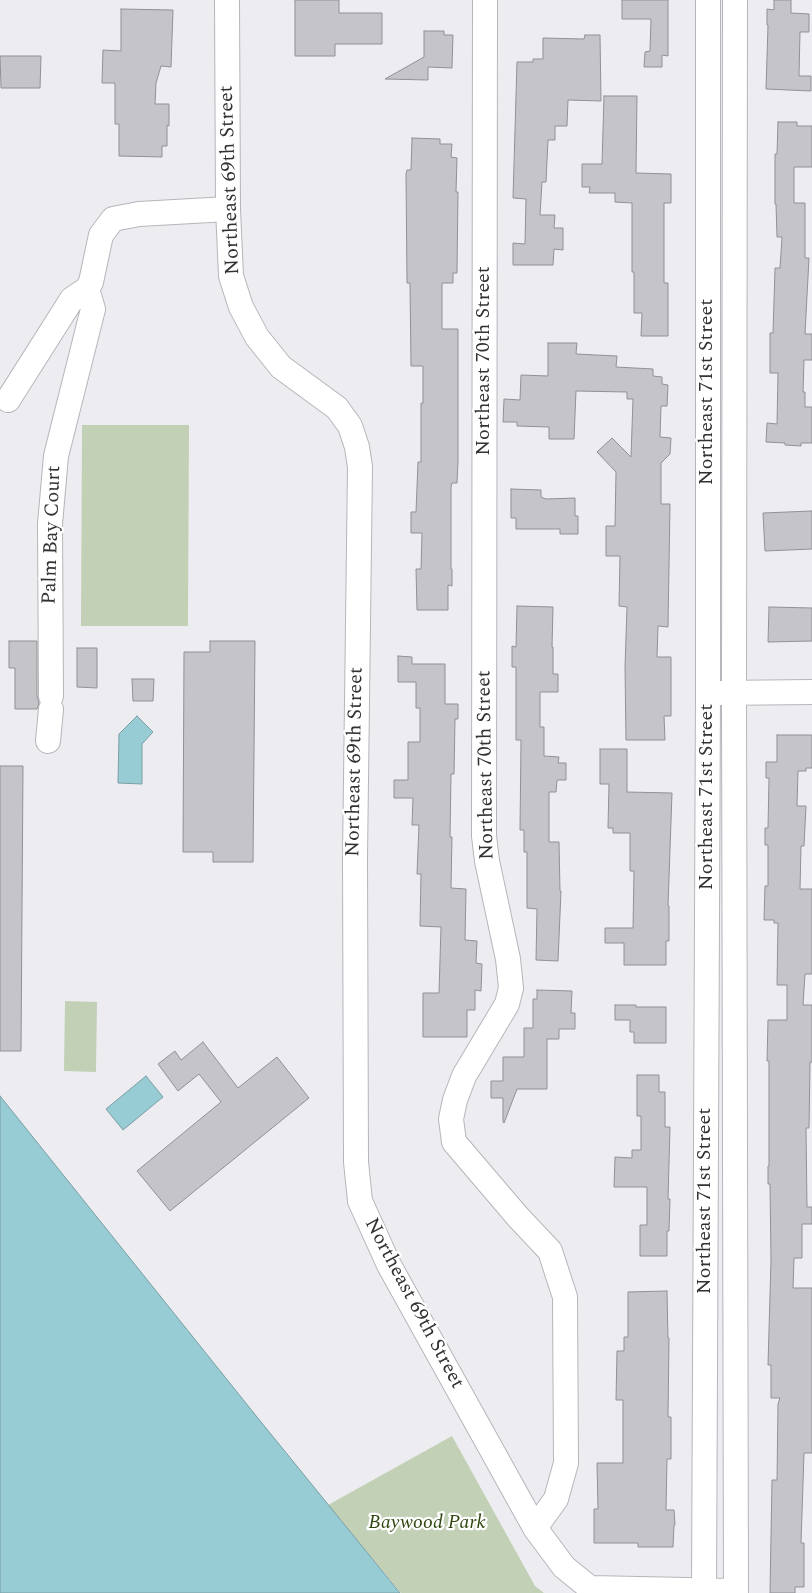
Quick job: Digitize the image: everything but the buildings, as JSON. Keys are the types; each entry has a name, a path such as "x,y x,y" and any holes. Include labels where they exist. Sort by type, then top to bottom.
{"street":[{"name":"Northeast 69th Street","path":"228,0 228,209 231,276 241,307 258,337 281,367 337,408 350,426 357,447 359,461 356,1162 360,1201 389,1265 535,1528 564,1567 590,1588 736,1592"},
{"name":"Northeast 70th Street","path":"485,0 484,836 487,861 508,959 511,988 506,1004 464,1076 455,1100 452,1119 454,1142 550,1252 565,1297 566,1463 556,1499 535,1528"},
{"name":"Northeast 71st Street","path":"704,1592 708,693 708,0"},
{"name":"Northeast 71st Street","path":"735,0 736,1592"},
{"name":"Palm Bay Court","path":"48,741 51,702 50,524 56,456 93,309 87,289 91,282 100,235 113,219 139,214 228,209"},
{"path":"8,400 72,299 87,289"},
{"path":"708,693 812,692"}],"green space":[{"path":"82,425 189,425 188,626 81,626"},
{"path":"65,1001 97,1002 96,1072 64,1071"},
{"name":"Baywood Park","path":"452,1436 535,1586 544,1593 401,1593 328,1505"}],"water":[{"path":"137,716 153,732 142,744 142,784 118,783 119,734"},
{"path":"146,1076 163,1097 123,1130 106,1109"},
{"path":"0,1096 257,1417 400,1593 0,1593"}]}
